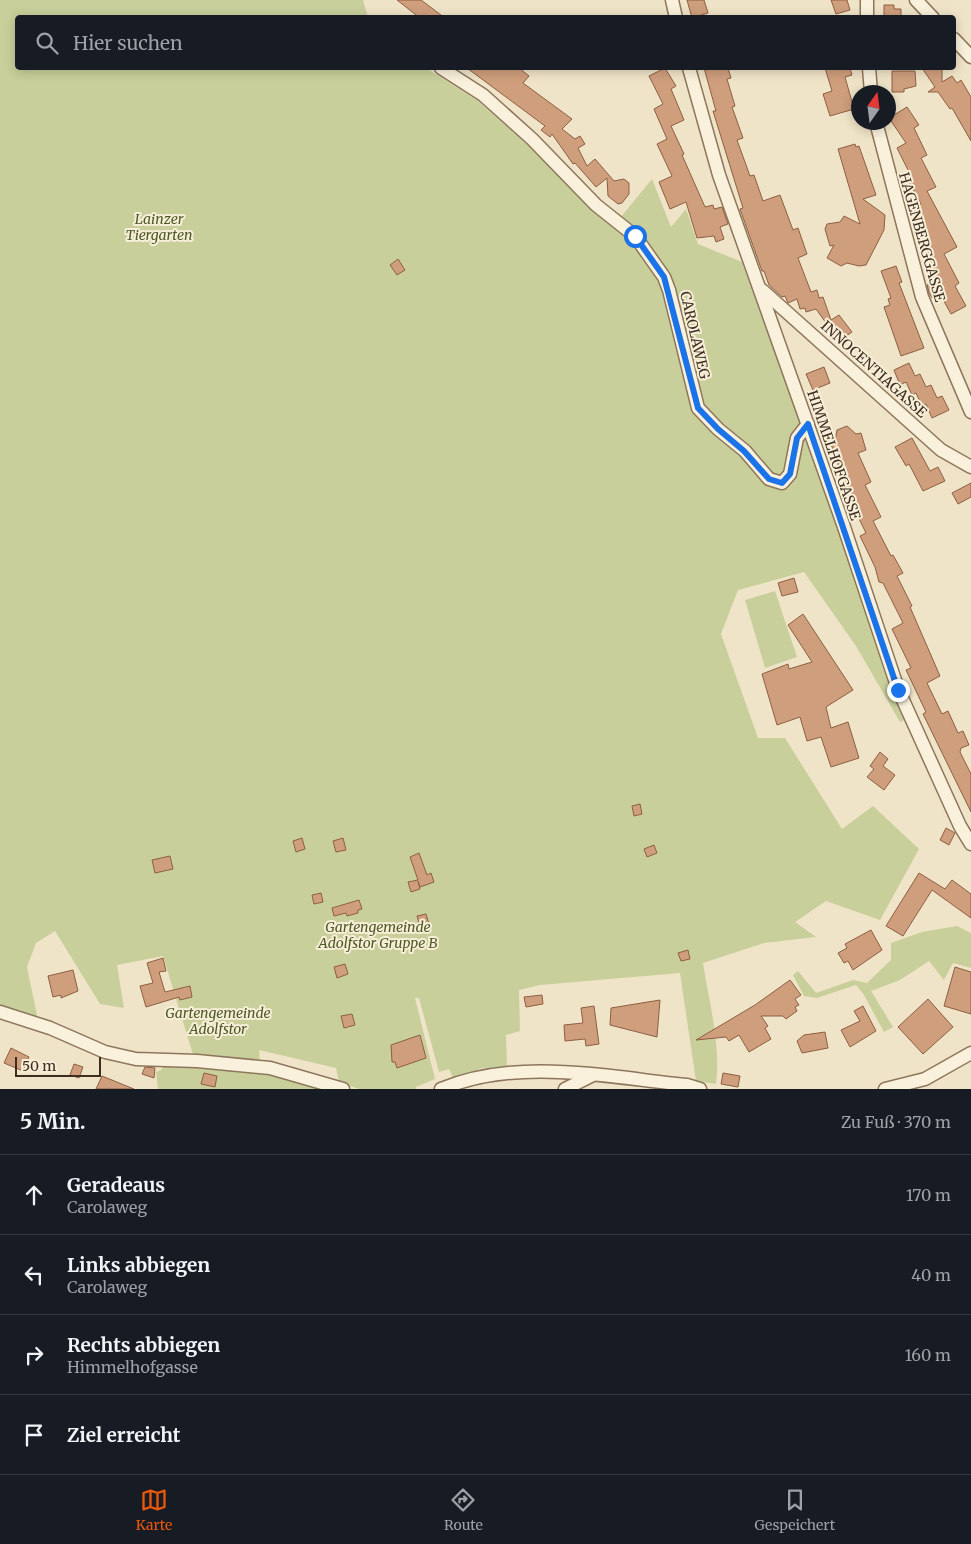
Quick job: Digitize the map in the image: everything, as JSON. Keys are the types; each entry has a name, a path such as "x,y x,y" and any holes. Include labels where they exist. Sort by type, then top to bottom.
{"street":[{"path":"672,0 675,15"},
{"path":"867,0 867,15"},
{"path":"916,0 930,15"},
{"path":"956,41 971,58"},
{"name":"CAROLAWEG","path":"444,70 483,95 532,139 596,206 635,236 664,277 698,408 718,429 744,451 769,479 782,483 790,474 797,438 808,424"},
{"name":"HIMMELHOFGASSE","path":"690,70 719,174 808,424 898,690 956,818 971,844"},
{"path":"869,70 870,85"},
{"name":"HAGENBERGGASSE","path":"878,130 922,297 971,412"},
{"name":"INNOCENTIAGASSE","path":"760,288 941,450 971,467"},
{"path":"0,1012 50,1028 105,1052 136,1059 197,1061 270,1068 343,1089"},
{"path":"885,1089 925,1079 971,1053"},
{"path":"441,1089 472,1079 551,1070 687,1085 700,1089"},
{"path":"565,1089 593,1074"}],"green space":[{"path":"0,0 363,0 367,15 15,15 15,70 429,70 478,101 548,163 589,207 615,224 652,179 671,227 686,209 698,244 742,262 834,514 905,720 900,722 856,646 804,572 738,590 721,634 758,738 785,738 842,829 873,806 919,849 880,920 826,901 795,922 816,937 764,943 703,963 716,1038 716,1084 696,1081 680,973 540,985 519,990 520,1031 506,1035 507,1067 483,1068 453,1078 449,1069 439,1072 419,998 415,998 435,1079 416,1087 416,1089 359,1089 339,1082 336,1068 259,1050 260,1063 194,1058 163,956 117,965 124,1008 100,1004 55,931 36,943 27,967 38,1020 0,1008"},
{"path":"775,591 797,657 765,668 745,600"},
{"path":"957,926 971,933 971,968 953,963 944,980 929,961 900,980 871,991 893,1027 884,1032 864,995 856,985 817,998 804,996 793,975 798,971 816,993 853,980 867,983 891,960 891,943 922,932"},
{"path":"165,1064 271,1072 330,1089 158,1089 156,1072 161,1070"}],"building":[{"path":"397,0 421,0 441,15 416,15"},
{"path":"687,0 704,0 708,13 691,15"},
{"path":"831,0 847,0 850,10 836,14"},
{"path":"884,5 894,5 894,9 901,9 901,15 884,15"},
{"path":"470,70 522,70 529,76 523,83 572,119 562,129 575,139 580,136 585,144 578,148 587,166 595,159 614,181 624,179 629,183 629,194 622,203 618,204 608,196 607,178 596,187 575,163 573,164 552,134 550,137 541,130 545,126"},
{"path":"661,70 666,70 676,86 671,89 684,120 671,126 705,207 713,205 714,209 722,207 728,224 720,227 724,239 716,242 714,236 697,238 686,202 670,209 659,182 672,176 657,144 667,139 654,109 663,104 649,76"},
{"path":"705,70 729,70 731,78 727,79 735,106 732,107 743,138 737,140 750,176 754,175 763,201 780,195 793,230 798,228 807,254 798,258 811,292 817,290 819,298 823,297 831,320 839,315 852,332 839,341 816,309 806,312 805,308 800,309 797,299 788,303 785,296 782,297 769,285 764,271 762,271 740,209 743,208 713,111 716,111"},
{"path":"826,70 851,70 852,75 845,77 851,98 851,110 830,116 823,94 832,91"},
{"path":"923,70 942,70 942,82 952,76 957,83 961,80 971,97 971,141 952,108 950,109 938,92 928,92 935,87"},
{"path":"892,71 915,71 916,86 904,89 904,92 896,92 896,85 892,85"},
{"path":"907,107 919,125 914,128 927,155 921,158 936,187 927,191 957,247 944,254 959,283 955,286 966,306 951,314 940,294 932,298 929,293 927,285 936,281 930,270 934,268 920,243 928,238 912,209 921,204 907,178 911,176 897,148 906,143 896,128 896,114"},
{"path":"855,144 856,147 859,146 876,195 863,199 885,215 884,230 866,265 859,266 847,263 841,266 827,258 834,245 830,246 825,229 827,224 840,222 844,216 860,224 838,149"},
{"path":"398,259 405,270 397,275 390,265"},
{"path":"896,266 902,282 899,283 924,348 901,356 884,307 890,305 888,299 891,298 881,271"},
{"path":"909,363 915,376 920,374 926,387 931,385 937,398 942,396 949,410 932,418 926,404 922,406 916,393 912,395 906,382 900,385 894,370"},
{"path":"824,367 830,383 813,390 806,374"},
{"path":"847,426 856,434 861,433 866,450 858,453 871,482 865,485 881,517 873,521 891,556 893,555 903,573 897,576 912,606 910,607 940,676 927,683 942,714 948,711 958,733 963,731 969,745 961,748 960,752 971,774 971,812 923,714 926,712 906,670 911,668 892,629 903,623 883,583 879,582 875,567 860,536 866,533 837,474 841,473 831,444 835,442 837,430"},
{"path":"912,438 930,471 938,467 945,481 923,491 909,464 906,466 895,447"},
{"path":"971,483 971,497 958,504 952,493"},
{"path":"794,578 798,592 782,596 778,583"},
{"path":"803,614 853,690 826,707 831,728 848,722 859,758 831,767 821,737 807,741 800,717 777,725 762,674 788,664 789,669 812,662 788,625"},
{"path":"880,752 888,759 883,766 895,775 884,790 867,777 874,769 870,766"},
{"path":"640,804 642,814 634,816 632,806"},
{"path":"946,828 955,833 949,845 940,840"},
{"path":"302,838 305,849 296,852 293,841"},
{"path":"343,838 346,850 336,852 333,841"},
{"path":"654,845 657,853 647,857 644,849"},
{"path":"419,853 427,875 431,873 434,882 420,887 418,881 420,889 411,892 408,882 418,880 410,857"},
{"path":"170,856 173,869 155,873 152,860"},
{"path":"919,873 945,889 952,880 971,894 971,918 932,890 903,936 886,926"},
{"path":"321,893 323,902 314,904 312,895"},
{"path":"359,900 362,909 358,910 358,913 347,916 346,913 334,916 332,908"},
{"path":"426,914 429,924 420,926 417,916"},
{"path":"871,930 882,950 853,970 848,961 844,963 838,953 847,948 845,944"},
{"path":"688,950 690,959 681,961 678,953"},
{"path":"163,958 166,971 159,972 165,992 190,986 192,997 180,1000 179,997 146,1007 140,986 153,983 147,963"},
{"path":"345,964 348,974 337,978 334,967"},
{"path":"955,967 971,972 971,1014 944,1006"},
{"path":"73,970 78,991 61,998 61,995 53,997 48,976"},
{"path":"790,980 801,995 795,999 799,1005 795,1007 797,1011 786,1019 783,1016 761,1016 768,1026 765,1028 771,1039 749,1052 739,1035 729,1041 726,1037 696,1040 755,1005"},
{"path":"542,995 543,1004 526,1007 524,997"},
{"path":"928,999 953,1027 923,1054 898,1027"},
{"path":"660,1000 657,1037 610,1025 611,1008"},
{"path":"594,1006 599,1044 586,1046 585,1039 565,1041 564,1025 583,1023 581,1008"},
{"path":"863,1006 876,1031 850,1047 841,1030 860,1021 854,1011"},
{"path":"352,1014 355,1025 344,1028 341,1016"},
{"path":"825,1032 828,1048 802,1053 797,1041 804,1035"},
{"path":"420,1035 426,1058 397,1068 395,1062 392,1062 391,1045"},
{"path":"11,1048 29,1057 23,1071 4,1063"},
{"path":"74,1064 83,1067 79,1078 70,1075"},
{"path":"145,1067 155,1068 154,1078 142,1074"},
{"path":"204,1073 217,1076 215,1087 201,1084"},
{"path":"723,1073 740,1076 738,1087 721,1084"},
{"path":"102,1076 134,1089 96,1089"}],"route":[{"path":"635,236 664,277 669,290 698,408 718,429 744,451 769,479 782,483 790,474 797,438 808,424 898,690"}],"park label":[{"name":"Lainzer Tiergarten","path":"159,227"},
{"name":"Gartengemeinde Adolfstor Gruppe B","path":"378,936"},
{"name":"Gartengemeinde Adolfstor","path":"218,1022"}]}
